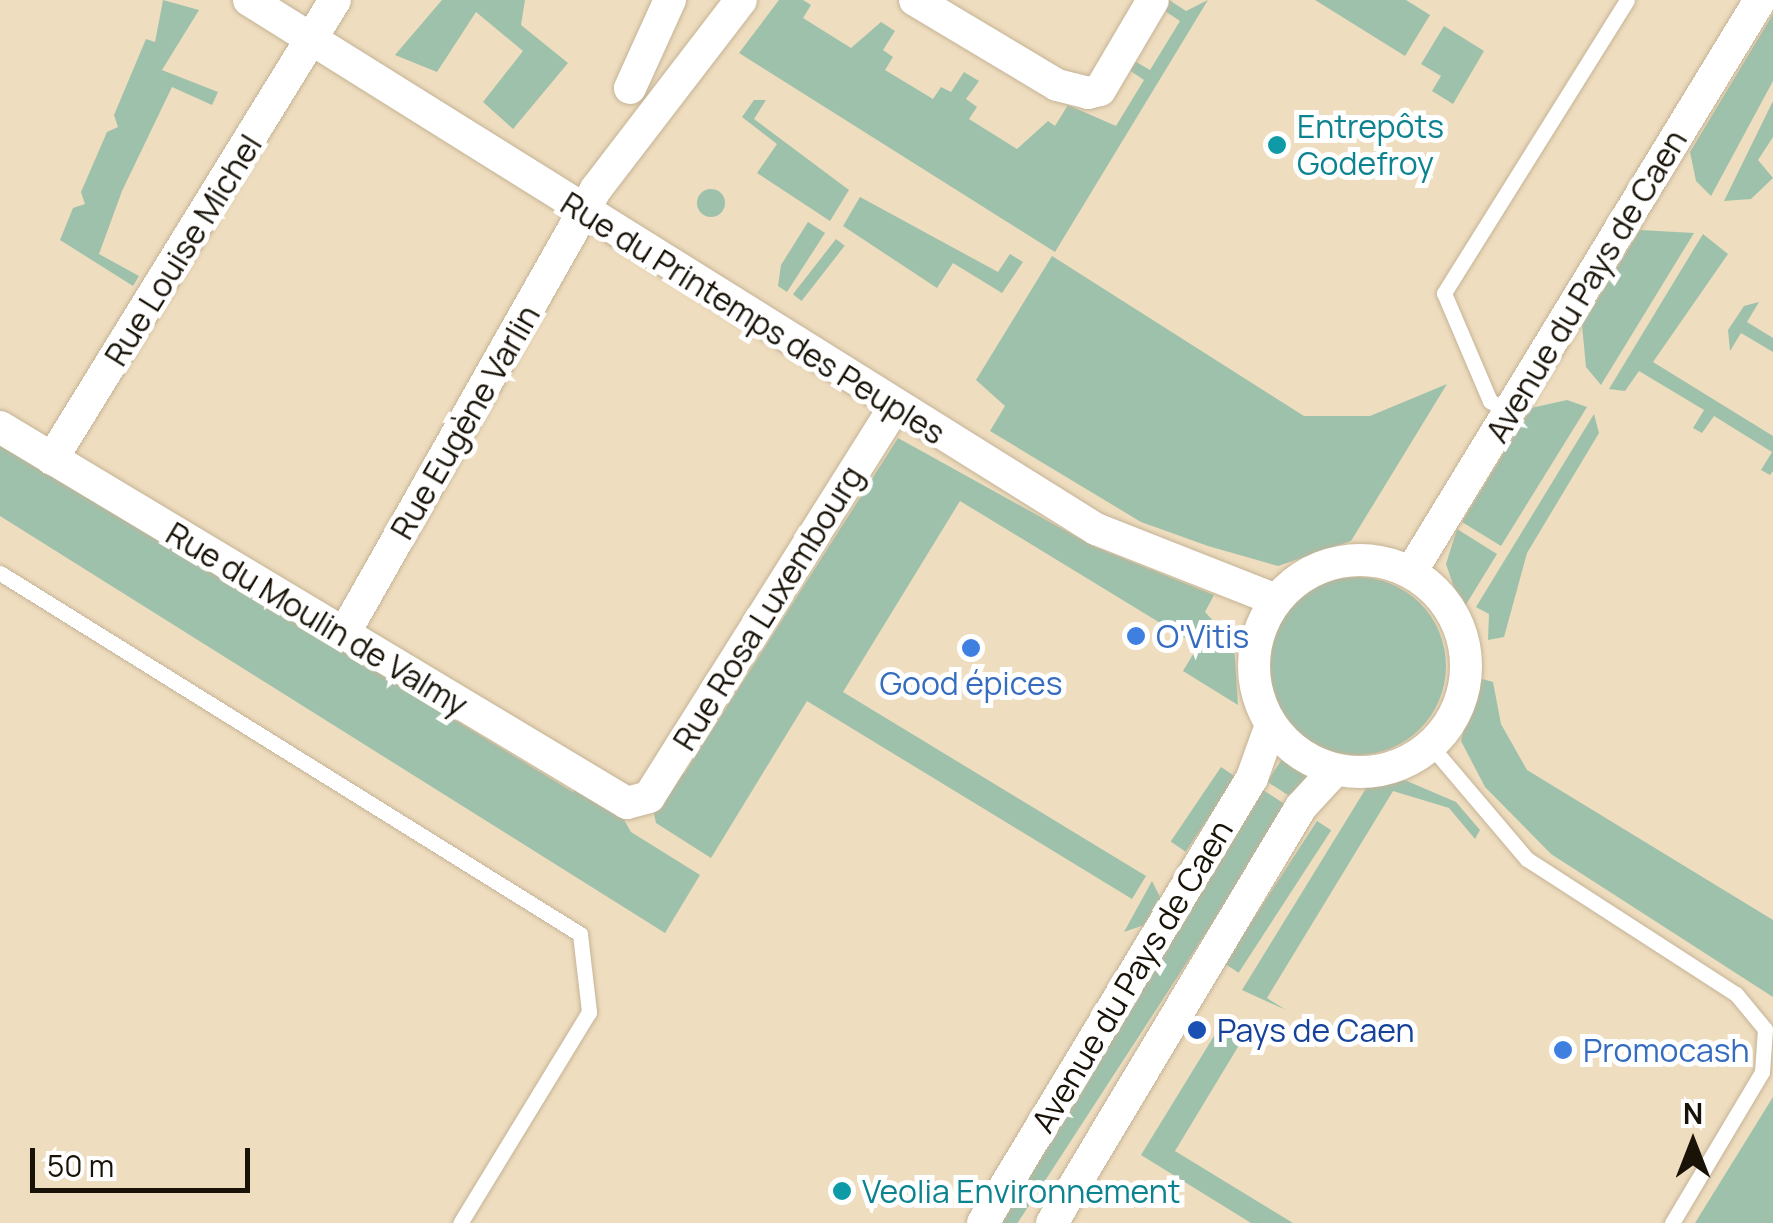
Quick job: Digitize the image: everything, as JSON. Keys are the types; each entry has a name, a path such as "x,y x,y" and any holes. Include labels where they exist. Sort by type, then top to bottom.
{"street":[{"name":"Rue du Printemps des Peuples","path":"248,0 894,408 1096,530 1276,600"},
{"name":"Rue Louise Michel","path":"52,459 314,41 335,0"},
{"name":"Rue Eugène Varlin","path":"346,632 585,213 741,0"},
{"path":"915,0 1057,85 1088,93 1100,90 1153,0"},
{"name":"Avenue du Pays de Caen","path":"1411,572 1760,0"},
{"path":"630,88 666,8 706,47"},
{"name":"Rue Rosa Luxembourg","path":"638,802 894,408"},
{"name":"Rue du Moulin de Valmy","path":"0,426 285,605 346,632 608,795 638,802"},
{"path":"1374,560 1411,572 1440,594 1467,658 1465,690 1431,746 1371,772 1335,770 1298,753 1271,725 1254,659 1276,600 1324,566 1374,560"},
{"name":"Avenue du Pays de Caen","path":"983,1223 1252,778 1271,725"},
{"name":"Avenue du Pays de Caen","path":"1052,1223 1301,807 1335,770"}],"lane":[{"path":"1509,412 1490,400 1444,293 1627,0"},
{"path":"0,573 580,934 589,1012 460,1223"},
{"path":"1431,746 1527,858 1736,994 1765,1028 1762,1072 1672,1223"}],"green space":[{"path":"163,0 199,10 162,70 218,92 212,105 172,87 122,191 99,254 139,276 133,286 60,240 73,208 85,204 81,192 107,132 118,127 114,115 146,39 155,42"},
{"path":"442,0 525,0 521,25 568,63 513,129 483,102 523,51 476,12 437,72 395,55"},
{"path":"779,0 803,0 811,5 803,18 851,48 881,22 895,31 883,50 893,57 885,70 933,99 941,87 951,92 964,72 979,81 966,99 977,107 969,119 1017,149 1048,121 1055,126 1068,105 1116,126 1144,80 1126,68 1131,59 1150,70 1180,21 1162,9 1169,0 1186,11 1208,0 1055,252 739,53"},
{"path":"1315,0 1406,0 1430,15 1405,56"},
{"path":"1773,14 1773,81 1711,196 1696,181 1690,152"},
{"path":"1444,26 1484,51 1453,104 1432,91 1441,76 1421,64"},
{"path":"754,100 766,100 754,119 849,190 830,221 757,173 777,144 742,117"},
{"path":"1773,101 1773,137 1758,160 1773,178 1751,199 1724,201"},
{"path":"711,189 721,193 725,203 721,213 711,217 701,213 697,203 701,193"},
{"path":"860,197 998,272 1010,254 1023,262 1002,293 953,263 937,288 843,226"},
{"path":"808,222 825,233 787,292 778,286 781,265"},
{"path":"1640,230 1694,233 1601,385 1586,367 1582,325"},
{"path":"1703,234 1728,254 1653,362 1773,436 1773,471 1770,475 1761,470 1772,452 1714,416 1702,433 1693,428 1704,410 1639,371 1625,391 1609,389"},
{"path":"836,239 845,246 802,301 793,294"},
{"path":"1052,256 1304,416 1370,416 1447,384 1351,541 1278,566 1208,546 1141,522 990,431 1005,406 976,380"},
{"path":"1759,302 1747,322 1773,338 1773,352 1741,333 1730,351 1728,330 1744,306"},
{"path":"1567,400 1587,407 1501,546 1462,522 1531,408"},
{"path":"1594,414 1599,433 1527,553 1504,637 1488,640 1489,614 1476,607"},
{"path":"898,438 1095,547 1214,595 1205,612 1234,643 1238,705 1183,671 1198,646 960,501 843,692 1146,876 1132,899 807,701 711,858 656,823 653,808 677,770 684,774"},
{"path":"0,442 573,792 578,785 619,811 631,832 700,875 665,933 0,516"},
{"path":"1457,529 1497,554 1462,611 1446,564"},
{"path":"1357,577 1391,584 1420,603 1439,632 1446,666 1439,700 1420,729 1391,748 1357,755 1323,748 1294,729 1275,700 1268,666 1275,632 1294,603 1323,584"},
{"path":"1475,677 1493,682 1501,724 1527,770 1773,920 1773,997 1551,854 1485,787 1461,741"},
{"path":"1282,759 1307,775 1292,798 1267,782"},
{"path":"1221,767 1236,777 1186,852 1171,842"},
{"path":"1400,778 1456,802 1480,830 1475,839 1449,808 1393,791 1267,998 1286,1010 1242,990 1368,785"},
{"path":"1263,790 1288,806 1018,1223 997,1223 986,1216"},
{"path":"1317,821 1331,830 1239,973 1224,964"},
{"path":"1152,881 1161,899 1144,925 1124,932"},
{"path":"1225,1018 1263,1048 1244,1037 1175,1151 1293,1223 1251,1223 1141,1155"},
{"path":"1773,1097 1773,1223 1695,1223"}],"place":[{"name":"Entrepôts Godefroy","path":"1277,145"},
{"name":"O'Vitis","path":"1136,636"},
{"name":"Good épices","path":"971,648"},
{"name":"Pays de Caen","path":"1197,1030"},
{"name":"Promocash","path":"1563,1050"},
{"name":"Veolia Environnement","path":"842,1191"}]}
